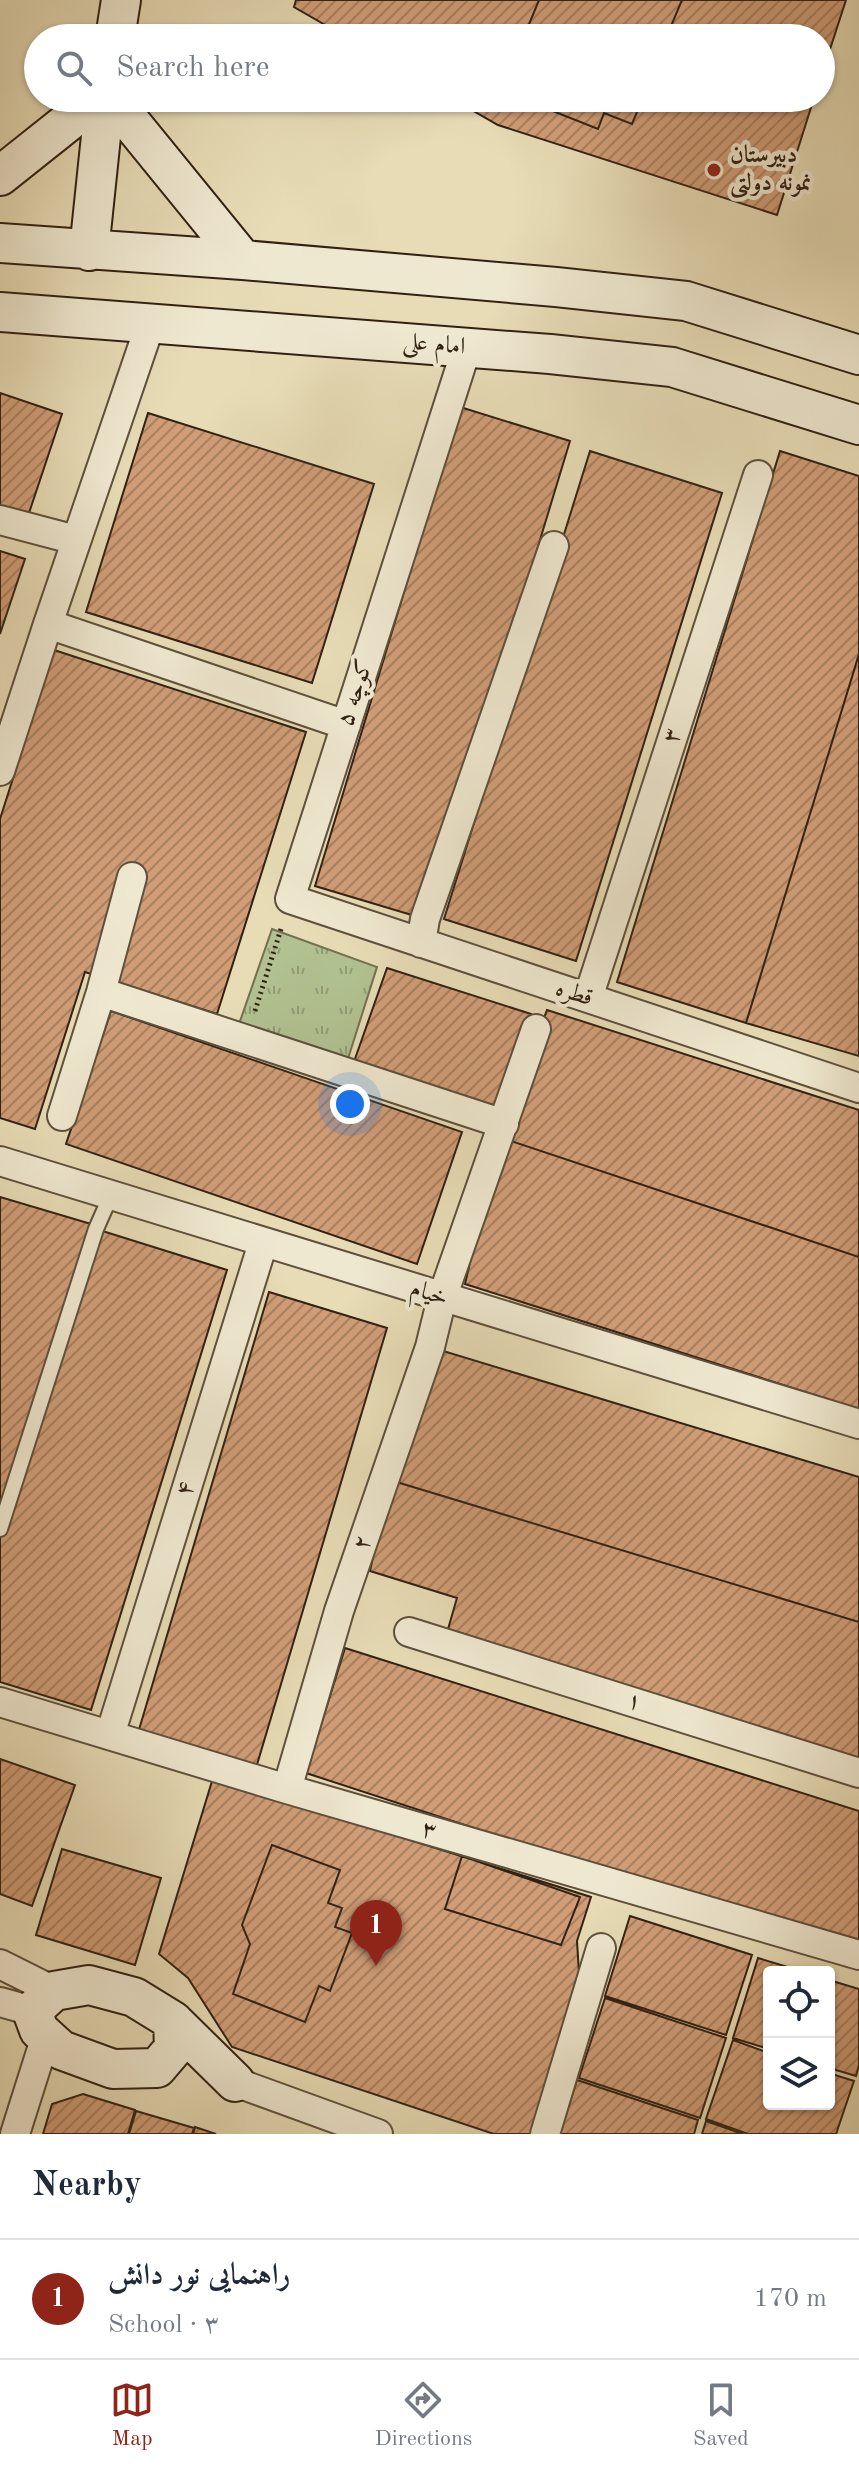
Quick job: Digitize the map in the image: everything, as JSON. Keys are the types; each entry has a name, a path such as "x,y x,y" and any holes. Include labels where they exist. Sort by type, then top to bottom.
{"main road":[{"path":"117,24 121,0"},
{"path":"0,176 80,112"},
{"path":"89,251 106,112"},
{"path":"120,112 243,260"},
{"path":"0,243 243,260 686,301 859,355"},
{"name":"امام علی","path":"5,317 151,322 672,367 859,425"},
{"path":"89,1985 134,1997 173,2021 235,2082 157,2068 113,2069 61,2050 33,2010 89,1985"},
{"path":"157,2068 174,2048 173,2021"}],"street":[{"path":"0,771 151,322"},
{"name":"کوچه ۵","path":"290,899 467,347"},
{"name":"۳","path":"588,998 758,475"},
{"path":"0,520 76,540"},
{"path":"421,943 425,919 554,546"},
{"path":"48,624 346,725"},
{"path":"62,1116 101,992 132,877"},
{"name":"قطره","path":"290,899 859,1088"},
{"path":"101,992 504,1124"},
{"path":"442,1298 536,1029"},
{"name":"خیام","path":"0,1161 859,1424"},
{"name":"۴","path":"110,1735 263,1243"},
{"name":"۲","path":"287,1789 339,1611 430,1347 442,1298"},
{"name":"۱","path":"409,1632 859,1773"},
{"name":"۳","path":"0,1702 859,1955"},
{"path":"545,2134 601,1948"},
{"path":"0,1964 33,2010 15,2134"},
{"path":"235,2082 378,2134"}],"lane":[{"path":"0,1529 96,1229 111,1195"}],"path":[{"path":"246,1038 290,899"}],"green space":[{"path":"272,929 377,967 346,1065 238,1027"}],"building":[{"name":"دبیرستان نمونه دولتی","path":"296,0 846,0 835,34 835,24 324,24 294,7"},
{"path":"539,0 682,0 672,24 529,24"},
{"name":"دبیرستان نمونه دولتی","path":"475,112 810,112 777,215 498,125"},
{"path":"555,112 637,112 632,124 604,113 598,129"},
{"path":"0,393 62,414 25,525 0,517"},
{"path":"460,407 570,441 425,919 315,886"},
{"path":"148,413 374,484 312,683 86,612"},
{"path":"590,451 722,493 576,961 444,919"},
{"path":"780,451 859,476 859,654 746,1023 617,982"},
{"path":"0,551 25,559 0,634"},
{"path":"54,650 306,732 217,1014 85,972 35,1129 0,1118 0,819"},
{"path":"859,654 859,1056 746,1023"},
{"path":"387,968 531,1014 504,1124 350,1073"},
{"path":"547,1010 859,1110 859,1257 499,1137"},
{"path":"111,1011 462,1132 417,1264 66,1144"},
{"path":"499,1137 859,1257 859,1409 465,1284"},
{"path":"0,1197 91,1224 0,1529"},
{"path":"96,1229 227,1270 91,1710 0,1682 0,1536"},
{"path":"269,1292 387,1328 256,1768 138,1733"},
{"path":"430,1347 859,1477 859,1622 390,1480"},
{"path":"390,1480 859,1622 859,1758 448,1629 457,1598 370,1571"},
{"path":"345,1648 859,1811 859,1954 306,1773"},
{"path":"0,1759 75,1785 32,1906 0,1894"},
{"path":"213,1778 591,1897 577,1941 580,1988 533,2134 494,2134 232,2047 188,1978 159,1954"},
{"path":"272,1845 340,1870 328,1903 342,1908 335,1927 352,1933 330,1991 319,1986 305,2022 233,1994 250,1944 242,1925"},
{"path":"62,1849 161,1878 135,1965 36,1935"},
{"path":"462,1856 580,1897 561,1945 445,1909"},
{"path":"630,1916 752,1955 726,2035 605,1996"},
{"path":"758,1958 784,1966 763,1966 763,2047 733,2038"},
{"path":"835,1982 859,1989 859,2065 856,2076 835,2070"},
{"path":"605,1998 726,2038 700,2118 579,2078"},
{"path":"733,2040 763,2051 763,2110 835,2110 835,2075 854,2081 836,2134 748,2134 706,2119"},
{"path":"577,2080 698,2120 694,2134 560,2134"},
{"path":"83,2094 135,2110 128,2134 43,2134 52,2104"},
{"path":"136,2111 194,2128 192,2134 129,2134"},
{"path":"706,2121 743,2134 702,2134"},
{"path":"195,2127 216,2134 193,2134"}],"place":[{"name":"دبیرستان نمونه دولتی","path":"714,170"},
{"name":"راهنمایی نور دانش","path":"376,1966"}]}
